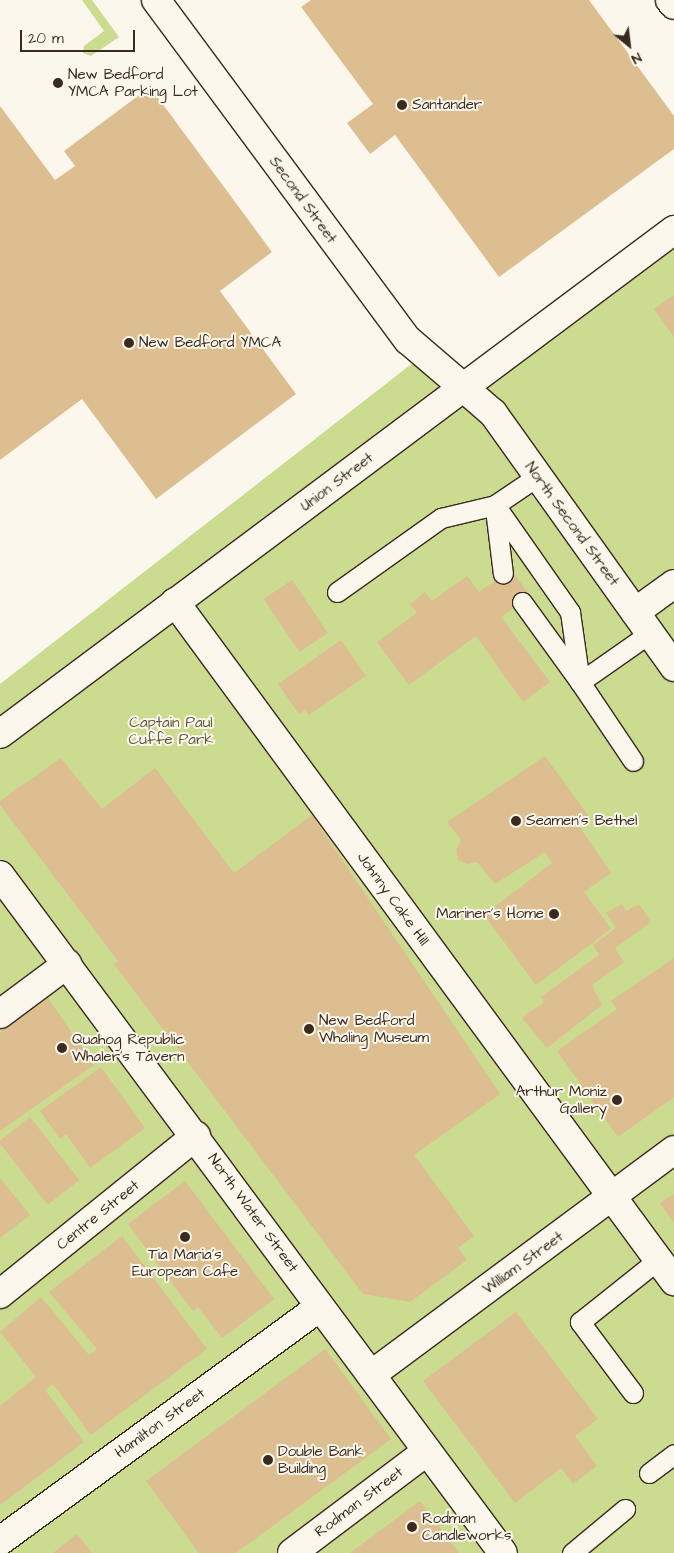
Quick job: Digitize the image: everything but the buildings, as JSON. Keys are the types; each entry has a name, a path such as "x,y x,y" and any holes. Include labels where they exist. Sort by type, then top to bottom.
{"street":[{"name":"Second Street","path":"156,0 408,340 464,388"},
{"path":"670,0 674,5"},
{"name":"Union Street","path":"0,734 674,230"},
{"name":"North Second Street","path":"464,388 493,413 674,667"},
{"path":"642,622 674,584"},
{"name":"Johnny Cake Hill","path":"175,602 666,1270"},
{"name":"North Water Street","path":"0,875 196,1136 426,1452 503,1553"},
{"path":"0,1014 67,964"},
{"name":"Centre Street","path":"0,1294 196,1136"},
{"name":"William Street","path":"371,1375 674,1150"},
{"name":"Hamilton Street","path":"0,1541 320,1307"},
{"name":"Rodman Street","path":"292,1553 426,1452"}],"lane":[{"path":"337,592 441,518 495,505 538,476"},
{"path":"495,505 503,574"},
{"path":"495,505 570,612 580,682"},
{"path":"522,602 580,682 633,761"},
{"path":"580,682 642,622"},
{"path":"633,1393 580,1322 666,1270"},
{"path":"649,1474 674,1454"},
{"path":"572,1553 625,1509"}],"green space":[{"path":"82,0 92,0 119,37 91,56 83,53 84,46 104,31"},
{"name":"Captain Paul Cuffe Park","path":"674,230 674,1553 0,1553 0,684 423,355 464,387"}],"place":[{"name":"New Bedford YMCA Parking Lot","path":"58,83"},
{"name":"Santander","path":"402,105"},
{"name":"New Bedford YMCA","path":"129,343"},
{"name":"Seamen's Bethel","path":"516,821"},
{"name":"Mariner's Home","path":"554,914"},
{"name":"New Bedford Whaling Museum","path":"309,1029"},
{"name":"Quahog Republic Whaler's Tavern","path":"62,1048"},
{"name":"Arthur Moniz Gallery","path":"617,1100"},
{"name":"Tia Maria's European Cafe","path":"185,1237"},
{"name":"Double Bank Building","path":"268,1460"},
{"name":"Rodman Candleworks","path":"412,1527"}]}
